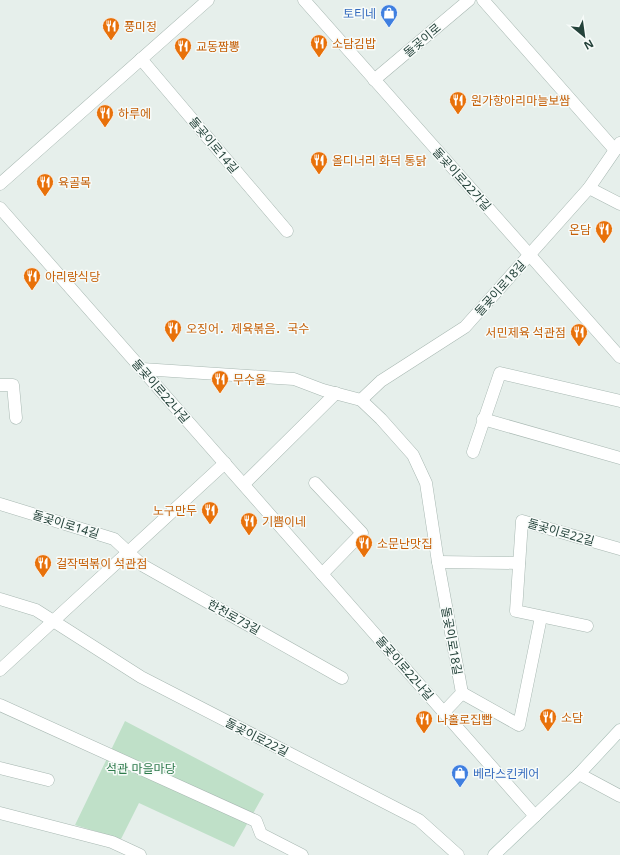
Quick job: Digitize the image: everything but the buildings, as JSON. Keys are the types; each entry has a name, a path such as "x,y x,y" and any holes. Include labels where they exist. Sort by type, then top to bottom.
{"street":[{"path":"0,184 208,0"},
{"name":"돌곶이로22가길","path":"304,0 620,358"},
{"name":"돌곶이로","path":"374,80 469,0"},
{"name":"돌곶이로18길","path":"462,694 438,562 426,482 413,455 381,419 361,400 381,381 465,327 589,188 617,146 483,0"},
{"name":"돌곶이로14길","path":"141,59 287,232"},
{"path":"589,188 620,204"},
{"name":"돌곶이로22나길","path":"0,208 536,816"},
{"path":"142,369 294,379 336,394 361,400"},
{"path":"473,452 483,419 500,373 620,400"},
{"path":"0,385 13,385 16,418"},
{"path":"244,484 336,394"},
{"path":"483,419 620,458"},
{"path":"0,670 225,463"},
{"path":"315,483 362,533 322,574"},
{"name":"돌곶이로14길","path":"0,504 114,539 128,552"},
{"name":"돌곶이로22길","path":"587,626 516,611 522,521 620,549"},
{"name":"한천로73길","path":"128,552 142,565 342,678"},
{"path":"438,562 519,563"},
{"path":"0,599 36,610 53,621"},
{"path":"444,712 462,694 519,725 541,616"},
{"name":"돌곶이로22길","path":"53,621 141,676 420,820 458,855"},
{"path":"0,705 256,821 261,834 302,855"},
{"path":"494,855 579,774 620,730"},
{"path":"0,768 48,780"},
{"path":"579,774 620,796"},
{"path":"0,813 112,842 140,855"}],"green space":[{"name":"석관 마을마당","path":"125,721 264,794 234,847 139,803 121,839 75,825"}],"place":[{"name":"토티네","path":"389,28"},
{"name":"풍미정","path":"111,41"},
{"name":"소담김밥","path":"319,58"},
{"name":"교동짬뽕","path":"183,61"},
{"name":"원가항아리마늘보쌈","path":"458,115"},
{"name":"하루에","path":"105,128"},
{"name":"올디너리 화덕 통닭","path":"319,175"},
{"name":"육골목","path":"45,197"},
{"name":"온담","path":"604,244"},
{"name":"아리랑식당","path":"32,291"},
{"name":"오징어．제육볶음．국수","path":"173,343"},
{"name":"서민제육 석관점","path":"579,347"},
{"name":"무수울","path":"220,394"},
{"name":"노구만두","path":"210,525"},
{"name":"기쁨이네","path":"249,536"},
{"name":"소문난맛집","path":"364,558"},
{"name":"걸작떡볶이 석관점","path":"43,578"},
{"name":"소담","path":"548,732"},
{"name":"나홀로집빱","path":"424,734"},
{"name":"베라스킨케어","path":"460,788"}]}
